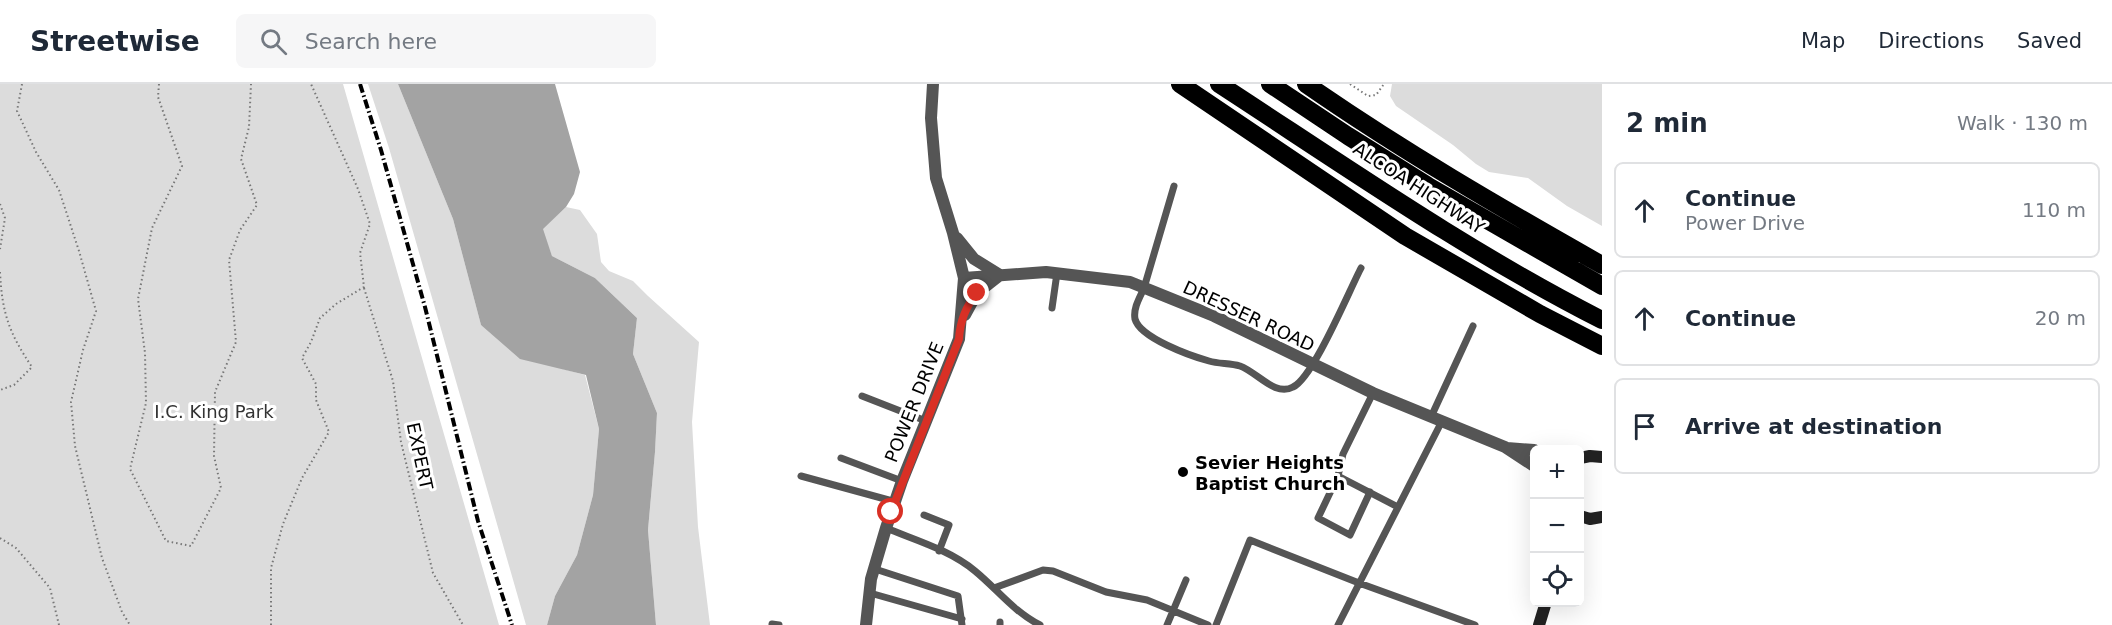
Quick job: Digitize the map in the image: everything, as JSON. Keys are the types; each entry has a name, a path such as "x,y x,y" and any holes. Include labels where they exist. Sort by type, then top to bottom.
{"highway":[{"path":"1180,84 1405,236 1540,314 1602,346"},
{"name":"ALCOA HIGHWAY","path":"1219,84 1450,234 1547,291 1602,320"},
{"name":"ALCOA HIGHWAY","path":"1270,84 1428,186 1602,286"},
{"path":"1306,84 1350,115 1462,186 1602,265"}],"street":[{"name":"POWER DRIVE","path":"866,625 875,568 886,528 902,481 959,339 964,278 936,178 931,118 933,84"},
{"path":"953,233 974,259 1000,275 985,285 971,300 960,328"},
{"name":"DRESSER ROAD","path":"964,278 1046,272 1130,282 1214,316 1373,393 1505,447 1530,463"},
{"name":"DRESSER ROAD","path":"1505,447 1530,450"},
{"path":"1539,625 1544,607"}],"lane":[{"path":"1174,186 1144,288 1137,304 1135,318 1141,328 1155,339 1210,362 1241,367 1276,388 1284,390 1292,388 1298,384 1312,365 1361,268"},
{"path":"1052,308 1057,273"},
{"path":"1338,625 1398,507 1473,326"},
{"path":"1370,492 1350,534 1318,518 1338,476 1343,454 1373,393"},
{"path":"862,396 926,421"},
{"path":"841,458 902,481"},
{"path":"801,476 896,502"},
{"path":"1338,476 1398,507"},
{"path":"924,515 948,525 939,551"},
{"path":"886,528 939,551 974,570 1013,607 1040,625"},
{"path":"1216,625 1250,540 1475,625"},
{"path":"870,593 962,622 958,596 875,568"},
{"path":"993,588 1043,570 1053,571 1106,592 1147,600 1208,625"},
{"path":"1167,625 1186,580"}],"path":[{"path":"22,84 18,111 36,152 59,190 96,311 83,351 71,402 75,446 102,558 122,612 130,625"},
{"path":"159,84 158,97 182,166 152,228 138,299 145,353 146,403 130,469 166,541 191,546 221,488 214,456 215,392 236,342 229,260 240,230 257,206 241,159 249,127 251,84"},
{"name":"EXPERT","path":"311,84 358,189 370,224 360,253 364,287 393,381 401,442 433,573 463,625"},
{"path":"1350,84 1368,96 1376,95 1384,84"},
{"path":"0,204 5,218 0,249"},
{"path":"0,272 1,301 14,341 32,367 14,385 0,390"},
{"path":"271,625 271,568 283,524 302,478 328,432 316,400 316,384 302,358 320,318 336,304 364,287"},
{"path":"0,538 16,548 50,588 59,625"}],"green space":[{"name":"I.C. King Park","path":"0,84 343,84 499,625 0,625"},
{"path":"368,84 398,84 453,219 481,325 563,369 585,375 599,429 593,495 577,555 555,596 547,625 526,625 389,148"},
{"path":"1392,84 1602,84 1602,226 1567,206 1528,178 1489,172 1476,164 1453,145 1396,106 1390,96"},
{"path":"566,207 580,210 597,234 601,262 609,271 633,281 699,342 692,422 698,527 710,625 656,625 648,530 657,413 633,354 637,318 595,278 552,256 542,229"}],"shaded area":[{"path":"398,84 555,84 580,172 574,194 566,207 543,229 552,256 595,278 637,318 633,354 657,413 648,530 656,625 547,625 555,596 577,555 593,495 599,429 586,375 520,359 481,325 453,219"}],"railway":[{"path":"360,84 425,307 478,521 512,625"}],"place":[{"name":"Sevier Heights Baptist Church","path":"1183,472"}],"route":[{"path":"891,512 959,339 960,328 968,306 977,293"}]}
